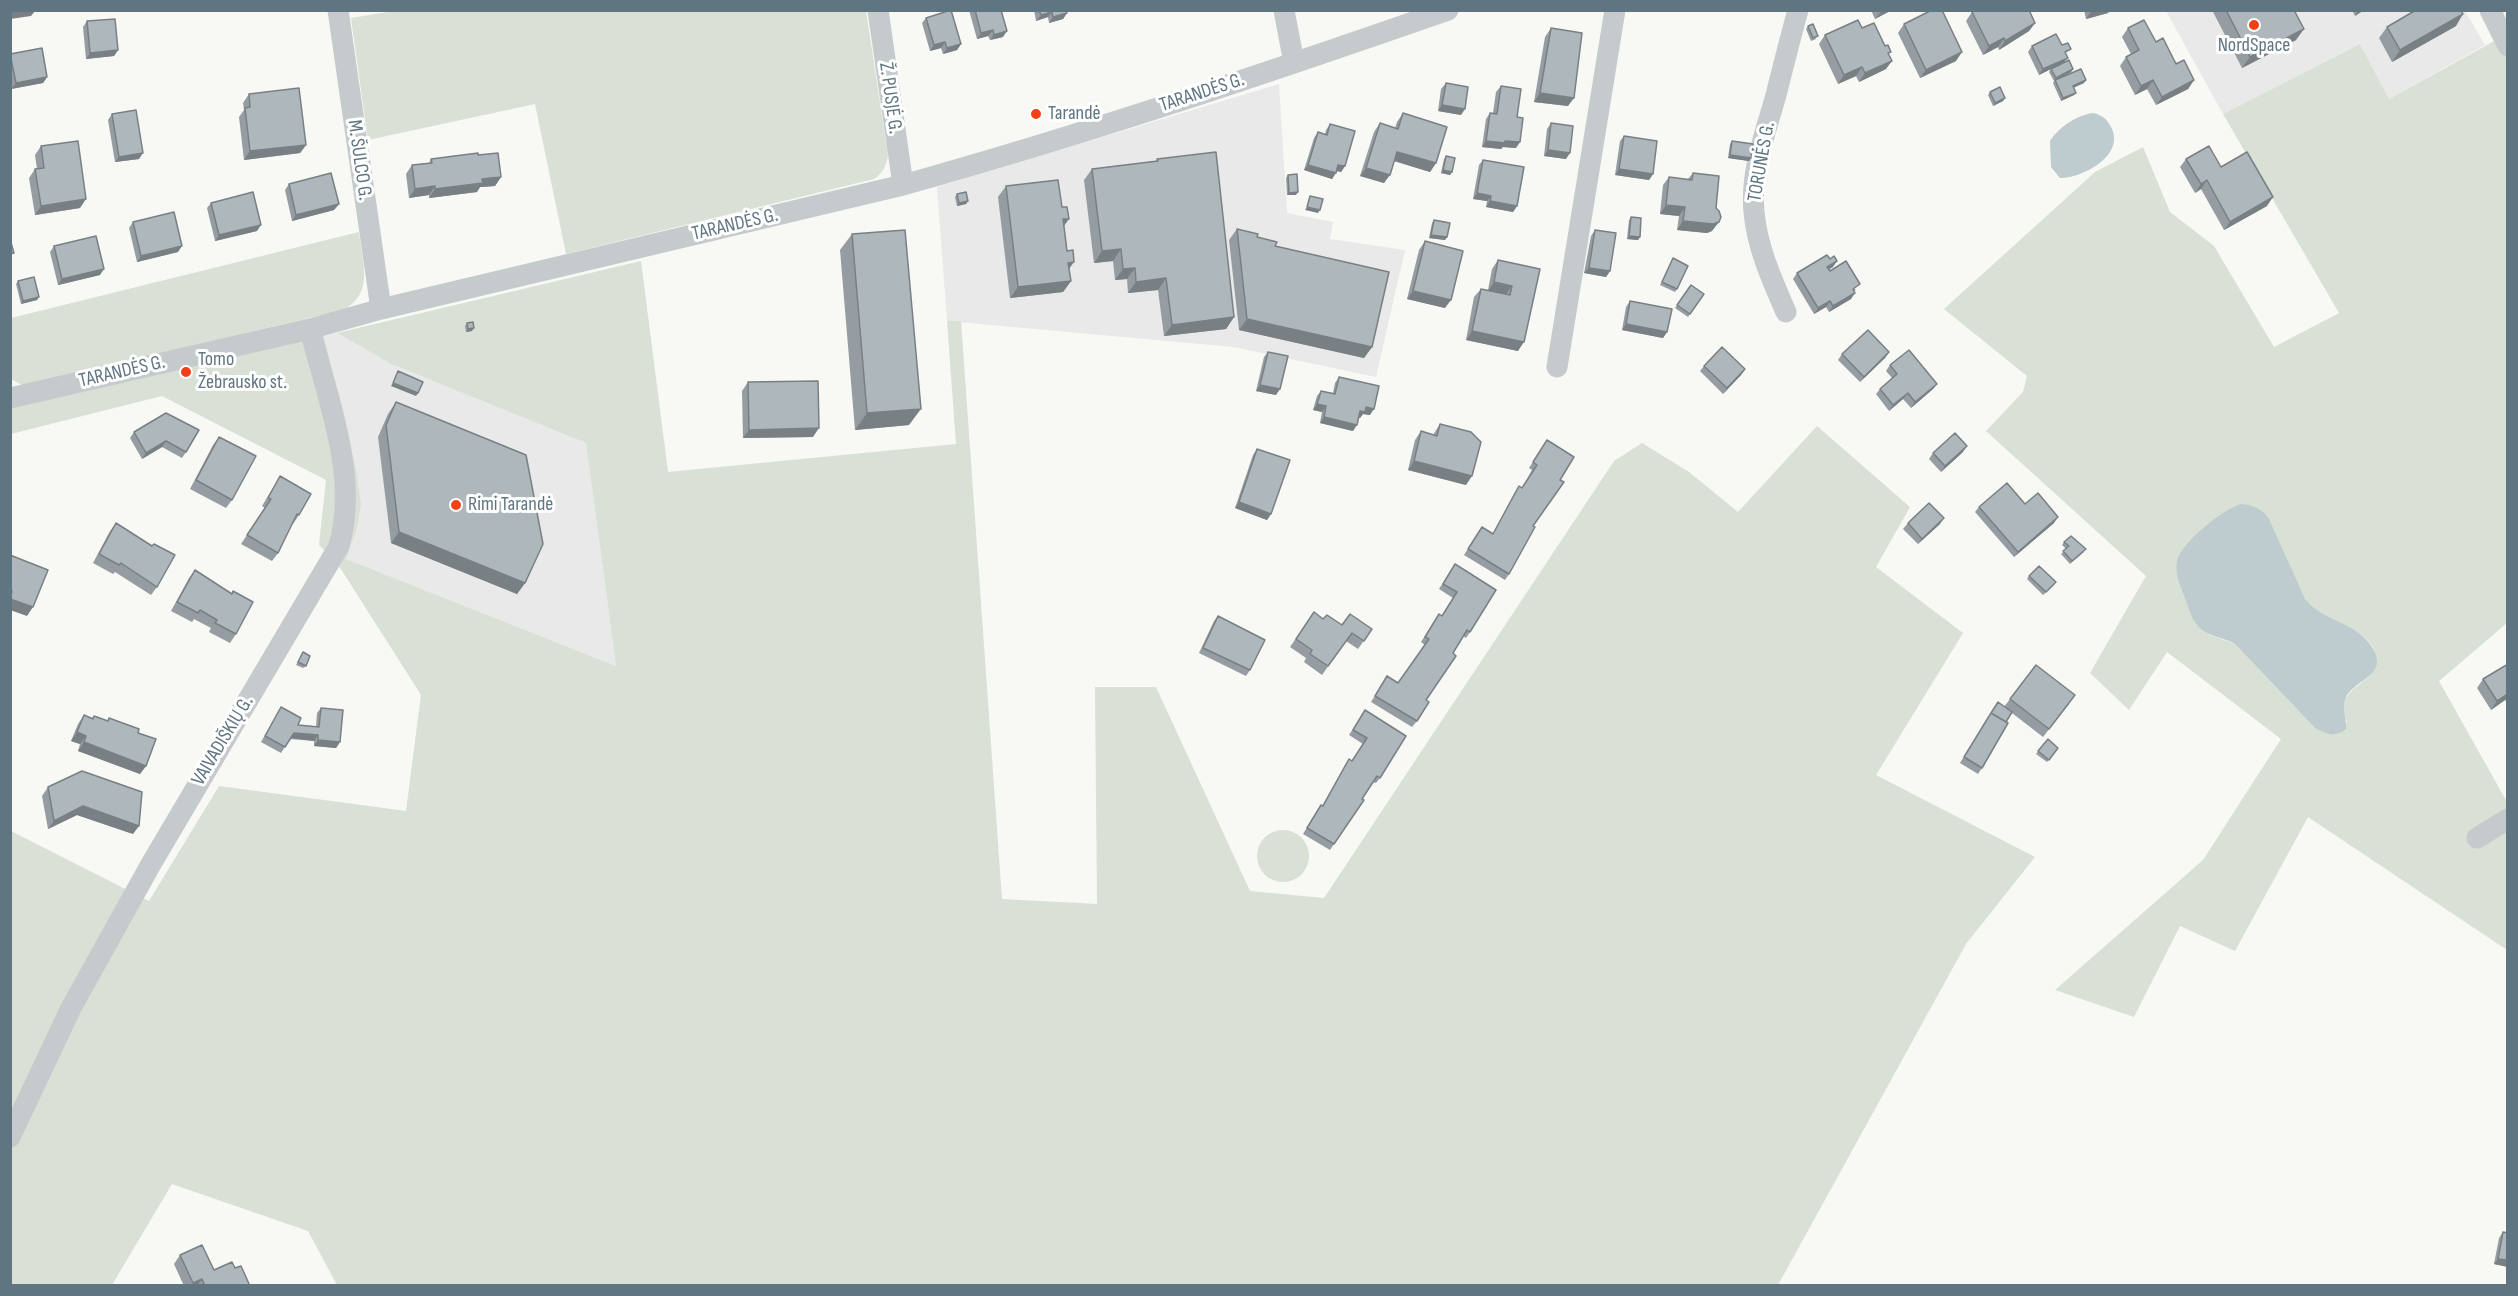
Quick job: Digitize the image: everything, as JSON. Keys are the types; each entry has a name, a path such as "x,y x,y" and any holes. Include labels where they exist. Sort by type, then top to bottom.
{"street":[{"name":"M. ŠULCO G.","path":"338,10 381,309"},
{"name":"Ž. PUSJĖ G.","path":"878,10 903,185"},
{"path":"1284,10 1294,63"},
{"name":"TARANDĖS G.","path":"10,398 903,185 971,166 1294,63 1448,10"},
{"path":"1557,367 1615,10"},
{"name":"TORUNĖS G.","path":"1786,312 1768,269 1756,230 1755,183 1763,141 1798,10"},
{"path":"2490,10 2508,46"},
{"name":"VAIVADIŠKIŲ G.","path":"10,1137 82,987 151,864 339,546 346,522 347,496 344,471 310,328"},
{"path":"2477,838 2508,819"}],"shaded area":[{"path":"394,11 866,11 888,155 886,163 882,172 874,179 566,254 535,104 368,140 351,18"},
{"path":"2166,11 2465,11 2485,45 2389,99 2360,44 2223,114"},
{"path":"2507,34 2507,623 2439,681 2507,802 2507,950 2308,817 2235,951 2180,926 2134,1017 2055,990 2203,860 2281,739 2167,652 2129,710 2090,673 2146,576 1986,431 2023,392 2027,376 1944,309 2095,172 2143,147 2170,212 2214,246 2274,347 2339,313 2223,114 2360,44 2389,99","holes":["2305,599 2314,610 2359,633 2372,647 2376,656 2376,666 2346,699 2344,709 2347,722 2315,728 2235,644 2208,634"]},
{"path":"1279,84 1287,213 1333,222 1330,239 1405,250 1376,377 1234,347 947,321 937,187"},
{"path":"2093,113 2102,116 2111,127 2114,137 2113,147 2100,163 2090,169 2080,174 2060,178 2051,167 2050,141 2069,122"},
{"path":"359,232 364,265 363,286 353,303 343,310 24,386 11,379 11,318"},
{"path":"641,261 668,472 956,444 947,321 961,321 1002,899 1097,904 1095,687 1156,687 1250,891 1324,898 1614,461 1642,443 1689,472 1738,512 1817,426 1910,507 1876,567 1963,633 1876,775 2035,857 1966,944 1778,1285 337,1285 308,1231 172,1184 112,1285 11,1285 11,831 149,901 219,786 406,811 421,695 339,566 319,545 326,480 162,396 11,434 11,408 324,336 356,470 361,505 356,532 346,559 616,666 586,443 391,364 337,333"},
{"path":"337,333 391,364 586,443 616,666 346,559 356,532 348,437 324,336"},
{"path":"2241,504 2256,508 2268,517 2305,599 2312,607 2358,632 2372,647 2377,665 2374,671 2346,698 2344,706 2346,729 2338,733 2327,733 2315,728 2235,644 2201,629 2190,613 2177,571 2180,554 2194,536 2224,512"},
{"path":"1283,830 1293,832 1301,838 1307,846 1309,856 1307,866 1301,874 1293,880 1283,882 1273,880 1265,874 1259,866 1257,856 1259,846 1265,838 1273,832"}],"building":[{"path":"10,10 35,10 35,11 10,13"},
{"path":"951,10 961,44 947,48 945,42 934,45 926,18"},
{"path":"975,10 1001,10 1007,31 994,35 993,30 981,33"},
{"path":"1039,10 1066,10 1067,13 1053,17 1052,12 1041,15"},
{"path":"1932,10 1942,10 1962,52 1926,70 1904,24"},
{"path":"1976,10 2029,10 2035,23 2005,41 2004,38 1989,46 1972,12"},
{"name":"NordSpace","path":"2226,10 2294,10 2304,29 2250,57"},
{"path":"2416,10 2461,10 2463,14 2400,50 2387,27"},
{"path":"115,19 118,50 90,53 87,21"},
{"path":"1858,20 1862,28 1874,23 1885,46 1888,45 1891,52 1888,53 1892,61 1865,73 1862,67 1844,75 1825,35"},
{"path":"2144,20 2156,42 2163,38 2176,64 2184,60 2194,80 2162,97 2153,80 2141,86 2126,57 2139,50 2128,28"},
{"path":"1813,24 1818,36 1813,38 1808,26"},
{"path":"1551,28 1582,33 1574,98 1540,93"},
{"path":"2056,34 2062,45 2068,43 2071,49 2065,52 2068,58 2043,69 2032,46"},
{"path":"42,48 47,77 16,83 10,54"},
{"path":"2069,60 2073,69 2056,78 2051,69"},
{"path":"2081,69 2086,80 2073,86 2076,93 2063,98 2055,80"},
{"path":"1446,83 1468,87 1465,109 1442,105"},
{"path":"1501,86 1521,89 1517,117 1523,118 1520,142 1486,141 1490,113 1497,114"},
{"path":"2000,87 2005,98 1995,103 1990,92"},
{"path":"299,88 306,145 250,151 245,108 250,107 249,94"},
{"path":"136,110 143,153 119,157 112,114"},
{"path":"1403,113 1447,127 1436,163 1397,152 1390,175 1366,168 1380,123 1398,129"},
{"path":"1551,123 1573,126 1570,153 1548,150"},
{"path":"1330,124 1355,131 1345,166 1338,165 1336,173 1308,165 1318,132 1327,135"},
{"path":"1624,136 1657,141 1653,174 1619,169"},
{"path":"78,141 86,199 41,206 35,169 44,168 41,146"},
{"path":"1732,141 1753,144 1751,158 1730,155"},
{"path":"2209,146 2221,167 2247,152 2273,197 2230,222 2207,180 2201,184 2186,159"},
{"path":"1216,152 1234,317 1172,325 1166,278 1136,282 1135,268 1123,269 1121,249 1102,251 1092,169"},
{"path":"478,153 478,155 498,153 501,177 482,179 483,183 415,189 412,165 432,163 431,159"},
{"path":"1446,156 1455,158 1452,172 1443,170"},
{"path":"1483,160 1524,167 1517,206 1490,201 1491,196 1477,193"},
{"path":"331,173 339,204 296,215 289,184"},
{"path":"1693,173 1719,176 1716,208 1721,217 1719,222 1713,224 1683,221 1685,207 1666,205 1669,177 1692,180"},
{"path":"1297,174 1298,192 1289,193 1288,175"},
{"path":"1058,180 1062,207 1067,207 1069,219 1063,219 1067,251 1073,250 1074,262 1068,263 1071,281 1018,287 1006,186"},
{"path":"253,192 261,225 219,235 211,203"},
{"path":"966,192 968,201 959,203 957,194"},
{"path":"1310,196 1323,199 1320,210 1307,207"},
{"path":"174,212 182,246 141,256 133,222"},
{"path":"1631,217 1641,218 1640,237 1629,236"},
{"path":"1434,220 1450,223 1447,237 1431,235"},
{"path":"1237,229 1277,242 1275,246 1389,272 1372,347 1247,319"},
{"path":"905,230 921,409 867,413 852,234"},
{"path":"1595,230 1616,233 1610,271 1589,268"},
{"path":"96,236 104,269 62,279 54,246"},
{"path":"10,239 14,253 10,254"},
{"path":"1425,241 1463,251 1451,300 1413,291"},
{"path":"1827,255 1830,259 1834,256 1837,261 1827,267 1830,271 1846,261 1860,284 1853,289 1855,293 1833,306 1830,301 1818,308 1797,273"},
{"path":"1673,258 1688,266 1677,289 1662,282"},
{"path":"1498,260 1540,269 1524,342 1472,331 1481,289 1510,295 1512,286 1494,282"},
{"path":"34,277 39,297 23,301 18,281"},
{"path":"1691,285 1704,294 1690,314 1677,305"},
{"path":"1630,301 1672,309 1667,332 1626,324"},
{"path":"473,322 474,328 468,329 467,323"},
{"path":"1868,330 1889,352 1864,377 1842,354"},
{"path":"1722,347 1745,369 1727,388 1704,366"},
{"path":"1909,350 1937,384 1915,402 1908,393 1893,405 1880,389 1897,374 1890,365"},
{"path":"1268,352 1288,356 1280,389 1260,385"},
{"path":"398,371 423,382 418,393 393,383"},
{"path":"1339,377 1379,386 1374,409 1366,407 1365,412 1360,411 1357,425 1324,417 1326,406 1317,404 1321,391 1335,394"},
{"path":"818,381 819,428 749,430 748,382"},
{"name":"Rimi Tarandė","path":"396,402 526,455 543,544 525,583 399,532 386,425"},
{"path":"166,413 199,430 186,452 166,441 146,453 134,432"},
{"path":"1440,424 1471,432 1481,442 1472,476 1414,461 1421,431 1437,436"},
{"path":"1955,433 1967,446 1945,466 1933,453"},
{"path":"219,437 256,456 232,500 196,480"},
{"path":"1547,440 1574,457 1560,480 1564,482 1533,526 1535,527 1509,574 1468,549 1482,527 1493,534 1519,486 1522,488 1537,465 1533,462"},
{"path":"1257,449 1290,460 1271,514 1239,502"},
{"path":"280,476 311,494 299,515 297,514 278,553 247,535 271,499 268,498"},
{"path":"2007,483 2025,504 2038,493 2058,517 2018,552 1979,507"},
{"path":"1929,503 1944,518 1922,539 1908,523"},
{"path":"116,523 152,546 154,544 175,555 157,587 121,563 119,565 99,554"},
{"path":"2071,536 2086,549 2072,561 2063,551 2069,546 2064,542"},
{"path":"10,555 48,570 33,607 10,599 12,591 10,590"},
{"path":"1455,564 1496,590 1470,632 1467,630 1453,653 1456,656 1426,700 1429,702 1417,721 1375,696 1387,676 1398,683 1429,639 1425,637 1439,614 1442,616 1457,592 1443,584"},
{"path":"2039,566 2056,582 2046,592 2029,576"},
{"path":"195,570 232,594 233,591 253,602 236,634 215,623 217,620 200,610 198,613 177,602"},
{"path":"1314,612 1323,619 1327,615 1342,625 1350,614 1372,629 1364,641 1352,633 1328,666 1310,654 1312,650 1296,639"},
{"path":"1218,616 1265,640 1250,670 1203,648"},
{"path":"303,652 310,656 306,666 298,662"},
{"path":"2508,664 2508,694 2497,701 2483,679"},
{"path":"2036,665 2075,695 2049,729 2010,699"},
{"path":"1998,702 2012,712 2006,722 1991,713"},
{"path":"281,707 301,718 298,725 319,727 321,708 343,710 340,742 318,740 318,735 294,733 285,747 265,736"},
{"path":"1365,710 1406,736 1380,778 1377,776 1362,799 1364,800 1334,844 1307,828 1321,805 1323,806 1349,759 1352,761 1367,738 1353,730"},
{"path":"1991,713 2008,723 1982,768 1964,757"},
{"path":"84,715 108,721 109,718 139,729 138,733 156,739 146,766 84,742 86,736 77,732"},
{"path":"2048,739 2058,748 2049,760 2038,751"},
{"path":"82,771 142,792 139,826 83,806 54,821 48,787"},
{"path":"2503,1232 2508,1233 2508,1260 2498,1259"},
{"path":"202,1245 214,1270 232,1262 235,1268 241,1266 250,1286 205,1286 202,1279 193,1283 180,1255"}],"place":[{"name":"NordSpace","path":"2254,25"},
{"name":"Tarandė","path":"1036,114"},
{"name":"Tomo Žebrausko st.","path":"186,372"},
{"name":"Rimi Tarandė","path":"456,505"}]}
